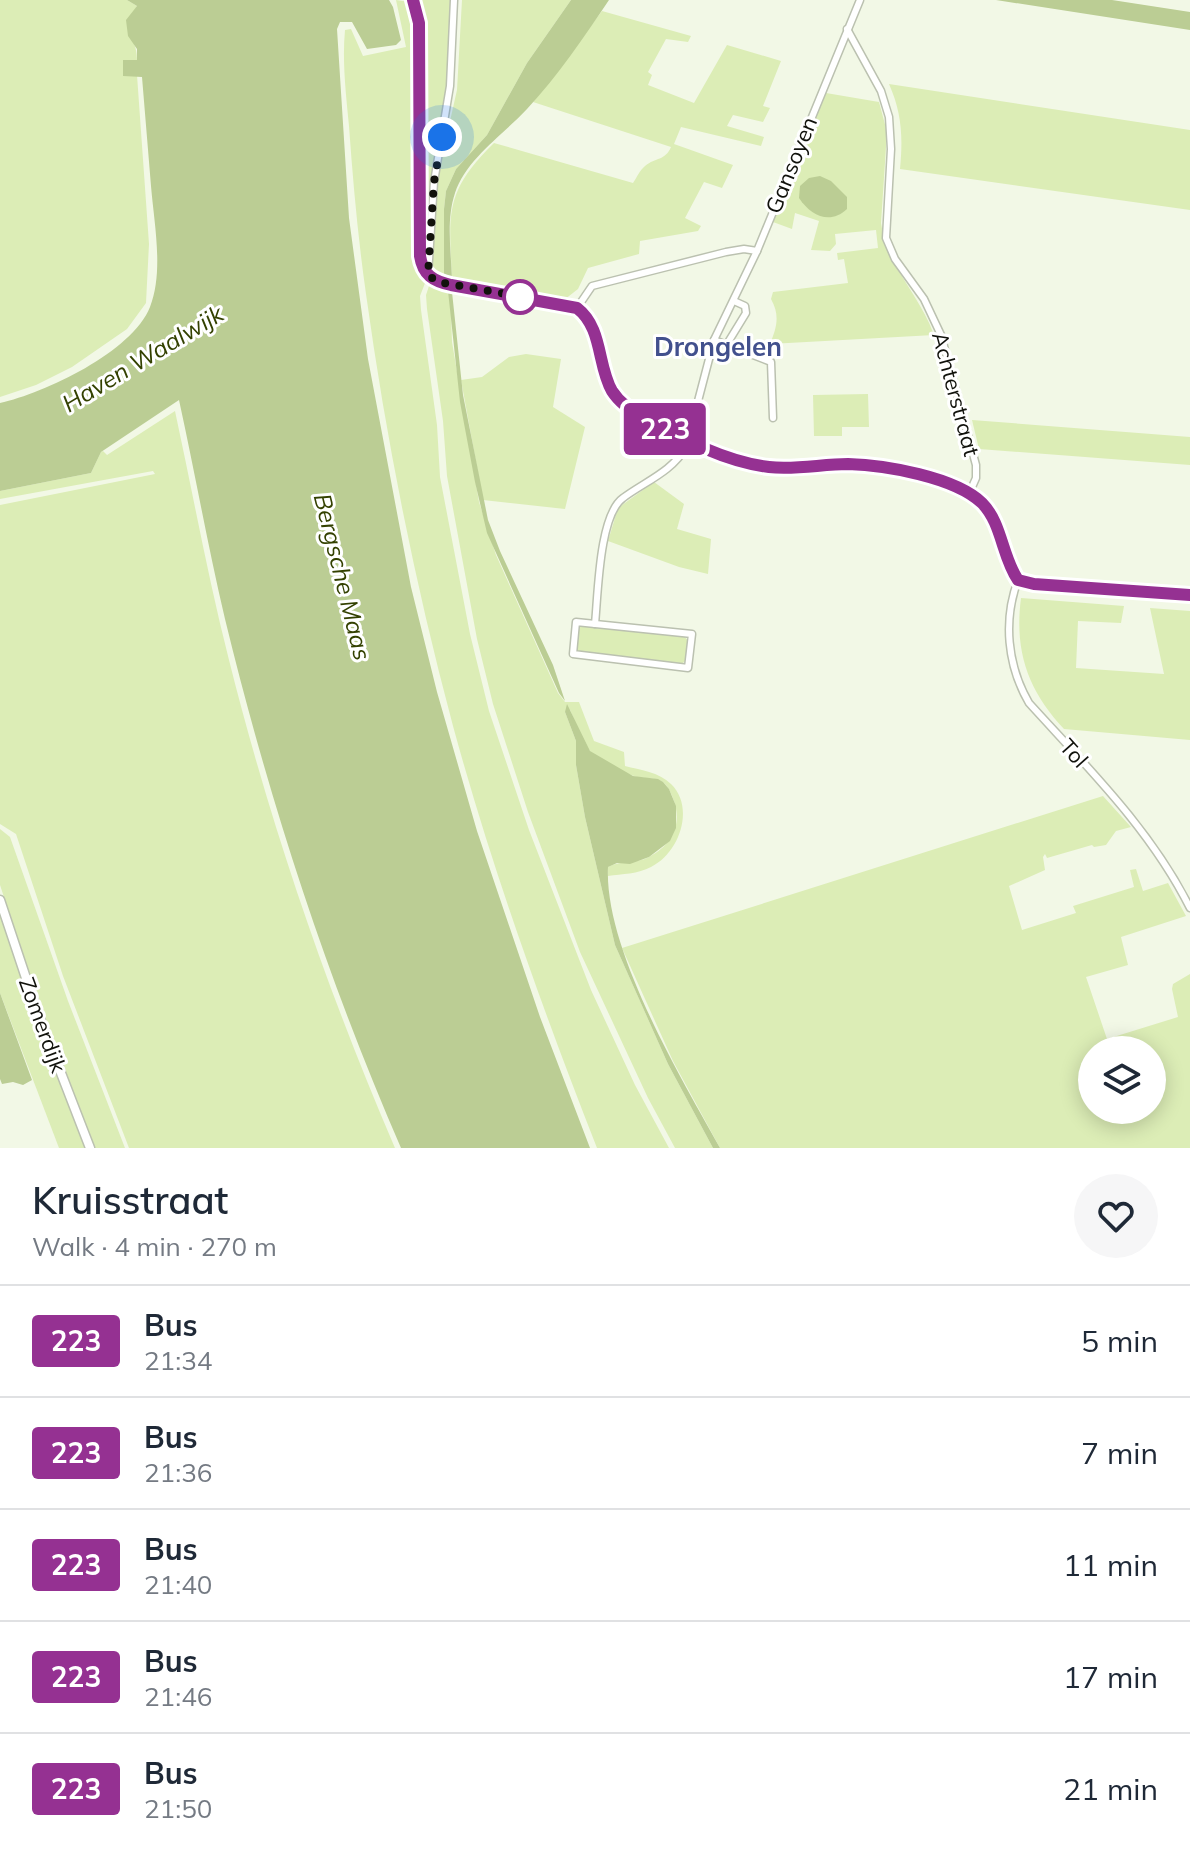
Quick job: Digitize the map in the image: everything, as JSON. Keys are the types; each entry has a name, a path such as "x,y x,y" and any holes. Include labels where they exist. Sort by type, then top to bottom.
{"street":[{"path":"413,0 419,23 420,256 428,275 438,282 577,308 598,342 609,385 617,397 643,417 688,440 760,466 871,466 927,478 969,494 982,504 993,520 1008,564 1018,580 1034,584 1190,595"},
{"path":"428,275 434,182 450,86 454,0"},
{"name":"Gansoyen","path":"595,624 602,562 613,509 622,498 652,480 682,454 714,340 757,251 860,0"},
{"name":"Achterstraat","path":"847,29 881,91 889,117 891,149 886,238 895,259 924,299 941,335 976,465 976,478 969,494"},
{"path":"577,308 592,286 726,252 744,249 757,251"},
{"name":"Gansoyen","path":"727,344 746,313 745,306 734,301"},
{"path":"714,340 771,362 773,418"},
{"name":"Tol","path":"1018,580 1008,629 1011,655 1021,689 1029,703 1121,802 1190,908"},
{"path":"576,622 595,624 692,634 688,668 573,654 576,622"},
{"name":"Zomerdijk","path":"0,900 42,1024 90,1148"}],"shaded area":[{"path":"0,0 127,0 137,6 129,31 137,60 123,60 123,76 137,75 149,244 146,303 127,329 72,367 36,385 0,397"},
{"path":"396,0 410,2 416,21 418,232 427,278 420,296 421,310 437,425 440,477 470,634 489,711 529,830 591,990 635,1085 669,1148 597,1148 501,886 468,780 426,619 392,457 374,348 358,231 345,78 345,30 351,29 363,56 406,47"},
{"path":"421,0 451,0 448,75 432,175 426,260"},
{"path":"462,0 571,0 527,63 487,135 456,169 446,191 444,209 444,278 434,273 432,266 438,174 457,90"},
{"path":"602,11 691,36 688,42 666,39 648,72 652,75 648,85 694,103 727,45 781,61 763,106 770,108 763,122 733,115 727,126 764,137 761,146 681,127 674,144 733,165 722,188 704,182 685,218 701,226 698,231 640,241 639,254 588,268 578,289 564,300 452,279 450,236 453,204 466,176 494,143 633,183 645,166 669,151 671,147 533,102"},
{"path":"889,84 1190,130 1190,210 900,169 900,126 897,105"},
{"path":"826,93 879,102 887,132 881,223 884,239 934,335 770,344 776,321 776,310 771,299 773,292 848,283 844,259 838,260 837,253 878,248 876,230 835,234 836,244 830,251 811,250 819,221 795,213 792,229 773,222"},
{"path":"430,283 450,286 452,342 479,502 496,555 558,693 565,702 579,702 594,741 624,752 625,766 666,780 678,794 682,805 681,829 670,851 661,860 641,871 608,876 608,867 644,859 664,847 676,826 674,801 661,781 626,773 593,754 582,740 570,710 565,712 576,741 576,765 585,817 615,945 668,1064 713,1148 675,1148 648,1098 580,952 528,812 493,704 477,639 447,476 443,421 427,309 426,295"},
{"path":"526,354 561,359 553,407 585,427 565,509 483,500 461,380 482,377 509,357"},
{"path":"868,394 869,427 842,427 842,436 814,436 813,395"},
{"path":"175,411 221,629 263,784 302,907 346,1029 395,1148 129,1148 63,976 16,834 0,824 0,505 155,474 153,471 0,499 0,491 91,473 101,452 107,455"},
{"path":"972,420 1190,437 1190,465 979,449"},
{"path":"654,482 684,504 677,529 711,539 708,574 679,567 608,541 618,508"},
{"path":"1021,598 1124,606 1121,623 1078,621 1076,668 1164,674 1150,608 1190,611 1190,740 1064,729 1041,700 1026,669 1020,635"},
{"path":"580,625 684,636 689,642 687,660 681,664 578,652"},
{"path":"1103,796 1131,827 1116,831 1106,845 1092,845 1047,858 1045,854 1045,870 1009,886 1022,930 1076,913 1073,906 1134,887 1130,870 1136,869 1143,891 1168,883 1186,916 1121,937 1128,965 1086,977 1106,1036 1078,1036 1078,1124 1166,1124 1166,1036 1117,1036 1178,1017 1173,984 1190,974 1190,1148 720,1148 673,1061 622,948"},
{"path":"0,829 10,837 68,1001 125,1148 95,1148 36,994 0,885"},
{"path":"0,911 86,1148 59,1148 0,993"}],"water":[{"path":"127,0 389,0 393,7 401,40 396,45 367,49 352,22 340,22 337,29 349,218 368,359 411,587 437,692 477,831 540,1017 590,1148 401,1148 324,954 261,754 225,619 179,400 101,452 91,473 0,491 0,403 40,390 106,355 140,324 154,293 157,247 142,77 123,76 123,60 137,60 137,49 128,36 126,20 137,6"},
{"path":"571,0 609,0 549,83 477,158 460,181 451,214 452,279 444,278 444,209 446,191 456,169 487,135 527,63"},
{"path":"996,0 1112,0 1190,12 1190,30"},
{"path":"820,176 831,181 847,197 847,209 841,214 828,217 815,214 799,198 800,186 809,178"},
{"path":"448,291 452,292 463,395 488,520 553,665 565,701 487,533 460,402"},
{"path":"567,704 590,751 633,776 663,782 676,806 676,828 670,841 649,857 608,867 610,900 631,973 666,1049 720,1148 713,1148 668,1064 615,945 585,817 576,765 576,741 565,712"},
{"path":"0,993 32,1080 23,1085 13,1082 2,1084 0,1079"}],"bus line":[{"name":"223","path":"413,0 419,14 420,256 432,279 577,308 598,342 609,385 617,397 643,417 688,440 760,466 871,466 927,478 969,494 982,504 993,520 1008,564 1018,580 1034,584 1190,595"}],"district":[{"name":"Drongelen","path":"718,347"}],"route":[{"path":"442,137 434,182 428,275 438,282 534,299 520,297"}],"water label":[{"name":"Haven Waalwijk","path":"143,359"},
{"name":"Bergsche Maas","path":"342,577"}]}
